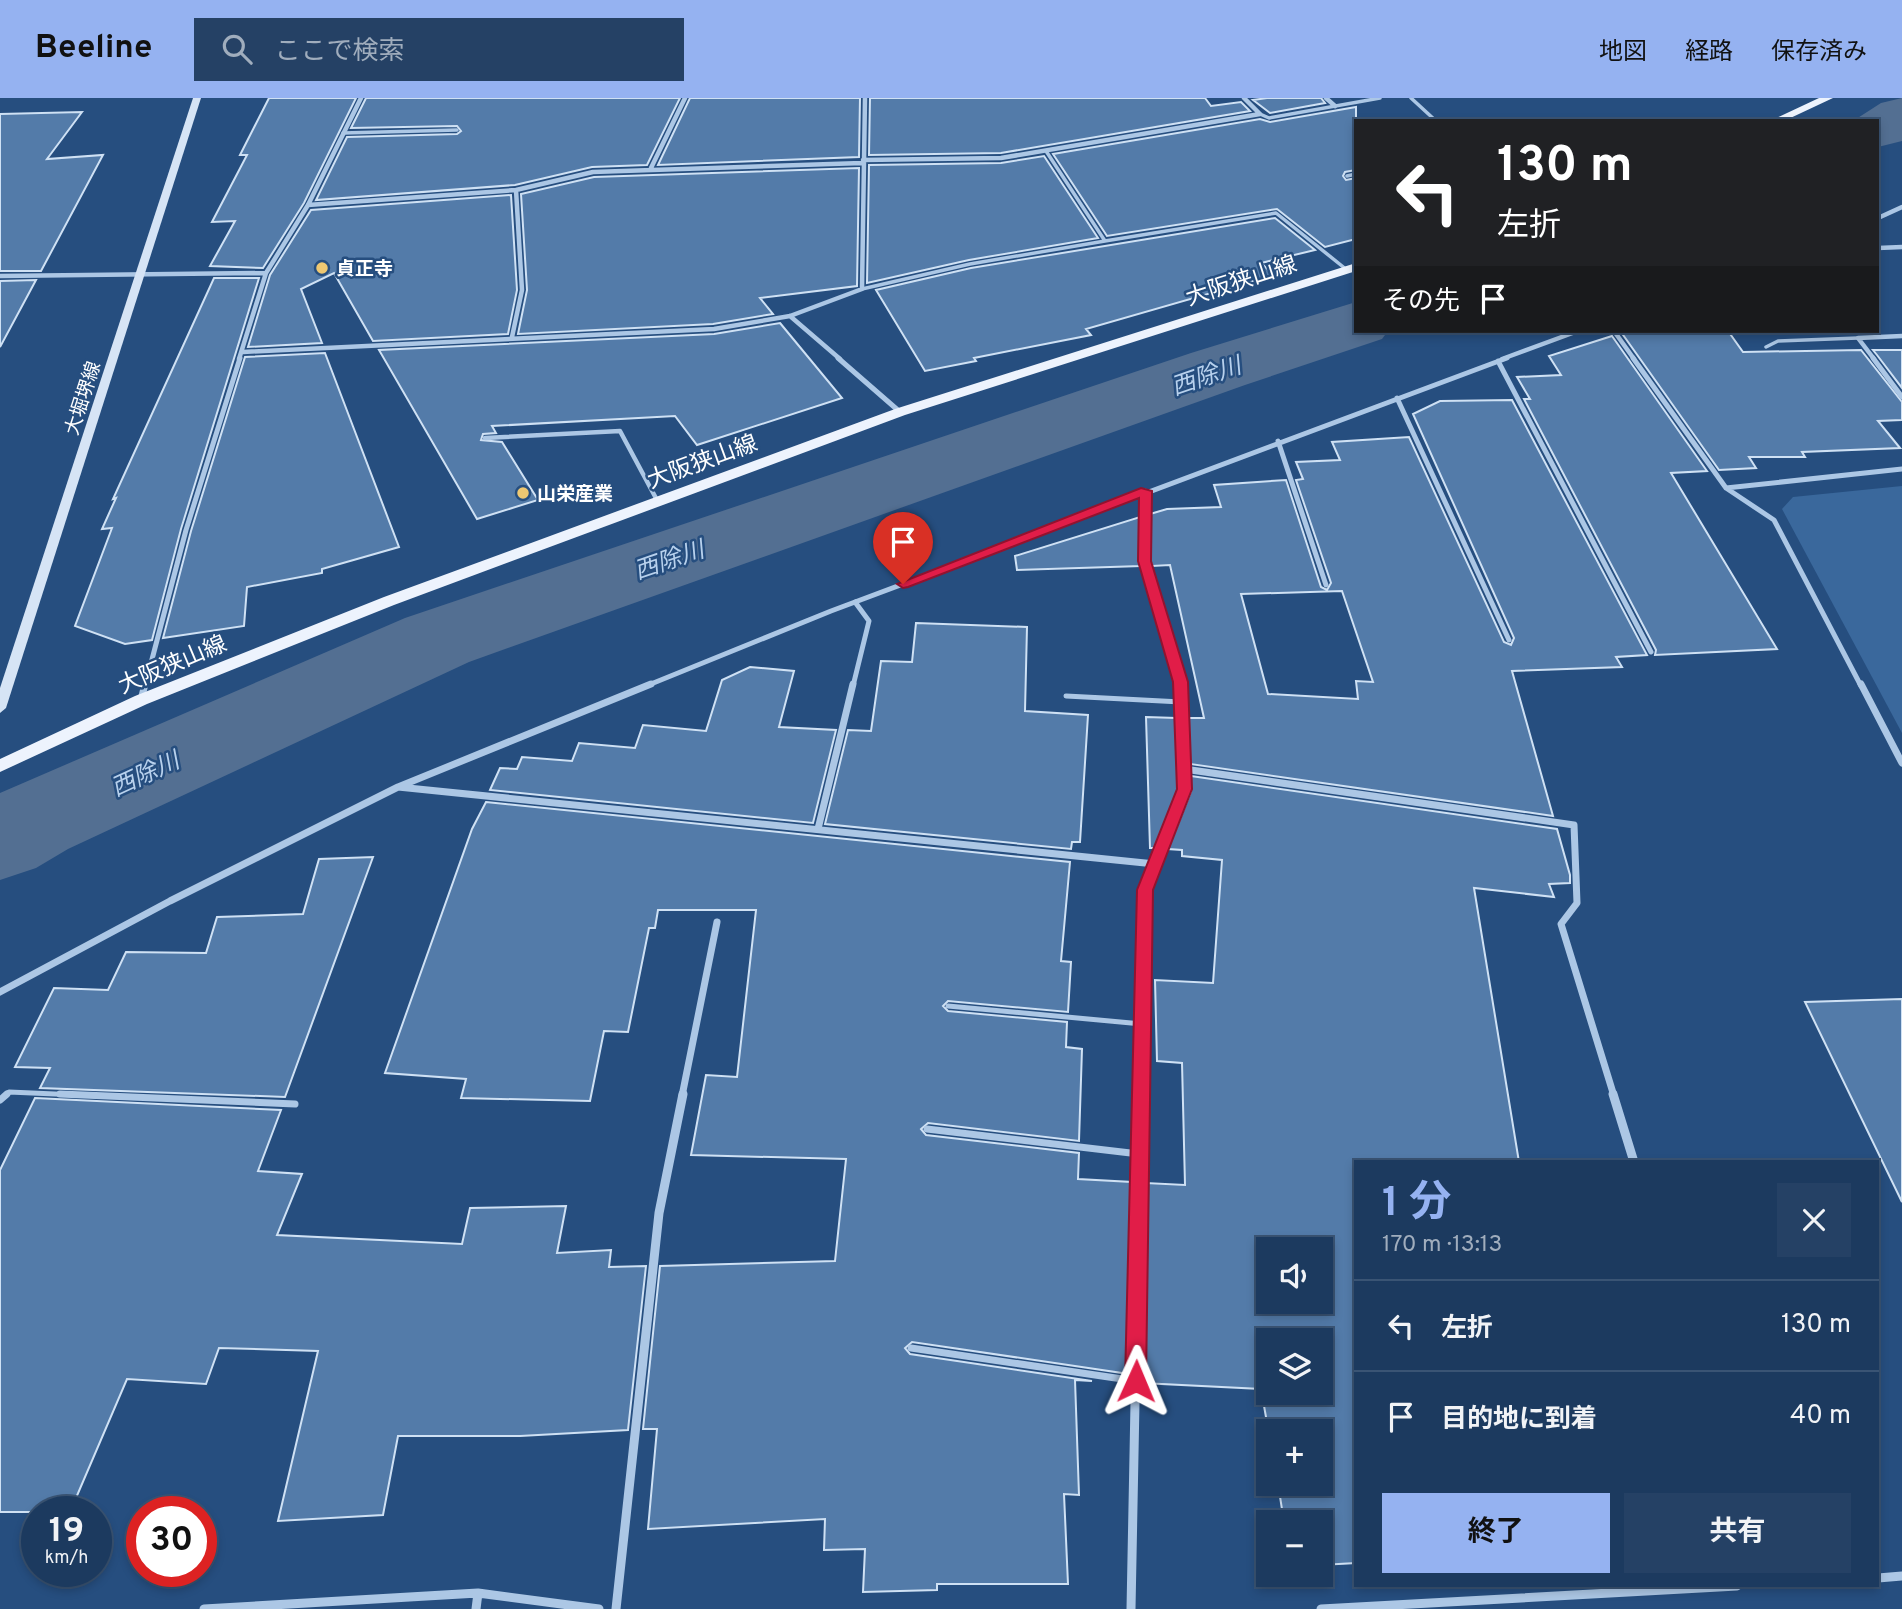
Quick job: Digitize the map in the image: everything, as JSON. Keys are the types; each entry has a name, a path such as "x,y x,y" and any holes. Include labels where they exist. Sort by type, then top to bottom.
{"main road":[{"name":"大堀堺線","path":"0,708 197,98"},
{"path":"1779,119 1821,99"},
{"name":"大阪狭山線","path":"0,766 141,701 389,601 901,412 1352,269"}],"street":[{"path":"141,701 187,530 266,274 308,205 361,98"},
{"path":"652,168 685,98"},
{"path":"243,352 714,329 790,316 862,289 865,98"},
{"path":"1244,98 1260,114"},
{"path":"1326,98 1335,106"},
{"path":"308,205 516,190 593,172 863,161 963,160 1046,151 1260,114"},
{"path":"512,337 522,290 516,190"},
{"path":"1879,218 1902,207"},
{"path":"1879,248 1902,247"},
{"path":"0,276 266,274"},
{"path":"790,316 901,412"},
{"path":"0,992 170,901 398,787 855,602 1278,441 1572,333"},
{"path":"1615,333 1726,488 1774,520 1902,763"},
{"path":"1854,333 1902,395"},
{"path":"1858,338 1902,336"},
{"path":"1498,360 1651,652"},
{"path":"1397,398 1509,640"},
{"path":"1278,441 1326,585"},
{"path":"1726,488 1902,469"},
{"path":"1131,1609 1145,890 1185,789 1181,682 1145,561 1145,491"},
{"path":"818,829 869,621 855,602"},
{"path":"1184,769 1574,825 1577,903 1561,923 1633,1160"},
{"path":"398,787 1155,864"},
{"path":"616,1609 659,1213 717,922"},
{"path":"1879,1578 1902,1576"},
{"path":"1321,1609 1547,1591 1699,1587"},
{"path":"204,1609 478,1593 599,1609"},
{"path":"476,1609 478,1593"}],"lane":[{"path":"1260,114 1269,118 1380,98"},
{"path":"1411,98 1434,119"},
{"path":"343,133 457,130"},
{"path":"1046,151 1105,241"},
{"path":"1347,176 1354,174"},
{"path":"862,289 970,264 1276,213 1352,269"},
{"path":"1766,347 1778,341 1858,338"},
{"path":"485,438 620,431 658,502"},
{"path":"1066,696 1181,702"},
{"path":"947,1006 1142,1024"},
{"path":"0,1100 9,1092 295,1104"},
{"path":"927,1129 1139,1154"},
{"path":"911,1348 1136,1381"}],"shaded area":[{"path":"1902,486 1902,733 1782,509 1793,497"}],"building":[{"path":"269,98 356,98 304,203 263,268 210,266 235,221 212,222 247,155 240,155"},
{"path":"366,98 680,98 647,165 592,167 515,185 316,200 347,137 457,134 461,131 457,126 351,128"},
{"path":"690,98 860,98 859,157 658,165"},
{"path":"870,98 1205,98 1211,106 1241,102 1250,111 1001,153 869,155"},
{"path":"1321,98 1325,103 1270,113 1253,100"},
{"path":"1356,107 1354,170 1345,172 1343,176 1346,180 1354,178 1354,240 1325,247 1277,209 1107,236 1053,154 1260,119 1270,122"},
{"path":"82,112 47,159 103,155 41,271 0,271 0,114"},
{"path":"1044,156 1098,238 969,260 867,283 869,165 1001,163"},
{"path":"859,168 857,286 760,298 773,314 713,324 518,334 527,290 521,194 594,177"},
{"path":"511,195 517,290 508,334 373,341 334,273 301,289 322,343 248,347 270,275 311,210"},
{"path":"1275,218 1315,250 1261,263 1274,275 1086,329 1091,335 974,358 976,361 925,371 876,290 971,268"},
{"path":"214,278 259,278 181,529 152,640 125,644 75,626 112,528 102,529 116,498 113,499"},
{"path":"36,280 0,347 0,281"},
{"path":"780,323 842,398 697,445 675,416 492,426 496,433 483,434 481,440 502,442 538,500 477,519 379,350 714,334"},
{"path":"1622,333 1729,333 1743,352 1861,350 1902,402 1902,420 1878,421 1900,448 1802,452 1805,457 1749,457 1756,468 1719,470"},
{"path":"1612,336 1707,471 1671,473 1777,649 1655,655 1656,650 1524,399 1530,399 1517,377 1561,375 1549,356"},
{"path":"1873,350 1902,350 1902,388 1877,355"},
{"path":"325,353 399,547 322,569 322,573 247,587 244,626 163,638 191,531 245,357"},
{"path":"1512,400 1647,655 1616,657 1622,667 1512,671 1553,816 1190,764 1188,718 1204,718 1170,565 1152,566 1150,560 1150,514 1167,509 1221,507 1214,485 1286,480 1321,587 1327,590 1331,583 1296,480 1303,479 1296,462 1340,460 1332,442 1409,437 1504,642 1511,645 1514,638 1413,414 1440,401","holes":["1342,591 1373,682 1356,681 1358,699 1268,694 1241,594"]},
{"path":"1140,517 1141,566 1017,570 1015,556"},
{"path":"916,623 1027,627 1025,711 1088,715 1080,842 1072,842 1071,849 825,824 848,730 871,731 881,661 912,662"},
{"path":"750,667 794,671 779,727 836,730 813,823 490,790 500,768 517,769 522,757 572,761 579,743 635,748 643,725 706,731 722,680"},
{"path":"1146,717 1176,718 1179,788 1155,848 1150,848"},
{"path":"1191,776 1557,829 1570,875 1570,883 1549,884 1554,897 1474,888 1519,1160 1354,1160 1354,1563 1333,1564 1333,1510 1282,1510 1280,1496 1333,1496 1333,1419 1266,1419 1264,1405 1333,1405 1333,1328 1256,1328 1256,1389 1142,1383 1146,1183 1185,1185 1182,1063 1157,1061 1155,980 1213,983 1222,860 1182,856 1182,850 1168,849 1191,791"},
{"path":"486,802 1070,862 1061,961 1071,962 1068,1012 948,1001 943,1006 948,1011 1067,1022 1066,1047 1082,1049 1079,1141 928,1123 921,1129 926,1135 1079,1153 1078,1179 1132,1182 1129,1374 912,1342 905,1348 910,1354 1092,1381 1075,1380 1079,1495 1064,1494 1068,1584 937,1584 937,1590 863,1592 865,1549 824,1550 825,1519 648,1529 657,1429 643,1429 660,1266 835,1261 846,1159 691,1155 706,1075 737,1077 756,910 658,910 655,928 649,928 628,1032 604,1031 590,1101 461,1098 466,1079 385,1073 472,829"},
{"path":"373,857 285,1097 40,1088 50,1068 15,1067 54,988 108,990 126,952 206,953 217,917 303,914 319,859"},
{"path":"1902,999 1902,1202 1805,1002"},
{"path":"35,1098 281,1110 258,1171 302,1174 277,1235 462,1244 470,1208 566,1206 557,1253 611,1250 609,1267 646,1266 628,1430 520,1436 398,1436 383,1515 278,1521 318,1351 219,1348 206,1384 127,1379 77,1496 21,1496 21,1512 0,1512 0,1170"}],"waterway":[{"name":"西除川","path":"1879,128 1902,116"},
{"name":"西除川","path":"0,840 32,822 437,640 1218,369 1354,325"}],"place":[{"name":"貞正寺","path":"322,268"},
{"name":"山栄産業","path":"523,493"}],"route":[{"path":"903,584 1145,491 1145,561 1181,682 1185,789 1145,890 1136,1381"}]}
